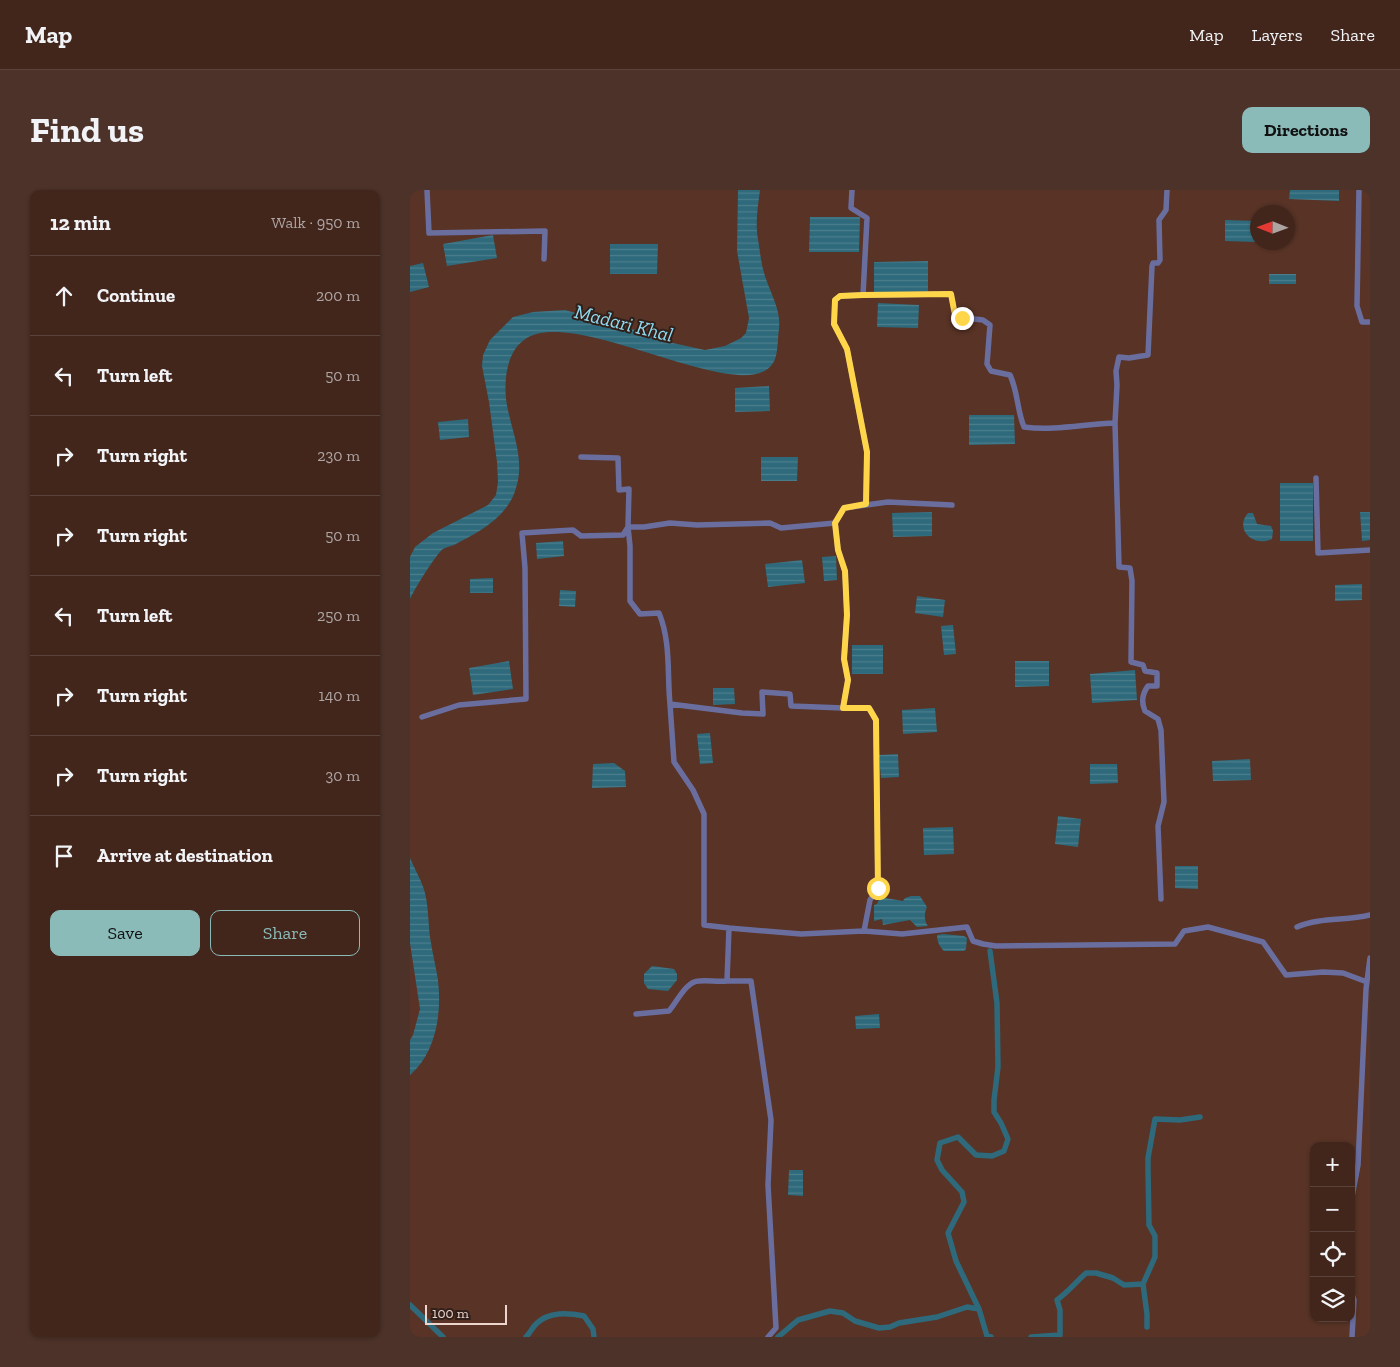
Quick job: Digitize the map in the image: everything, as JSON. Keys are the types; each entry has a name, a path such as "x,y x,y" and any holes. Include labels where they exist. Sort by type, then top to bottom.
{"street":[{"path":"427,190 429,233 545,231 544,259"},
{"path":"852,190 851,208 867,218 863,295"},
{"path":"1161,899 1158,826 1164,802 1161,730 1158,719 1144,711 1142,700 1144,691 1148,686 1156,686 1157,673 1145,671 1143,665 1131,662 1132,581 1130,568 1119,566 1115,423 1116,371 1119,357 1129,358 1148,355 1152,266 1153,263 1158,263 1160,260 1159,220 1166,210 1167,190"},
{"path":"1359,190 1357,306 1362,322 1370,322"},
{"path":"866,504 867,452 847,349 834,324 835,300 840,296 951,294 957,317 984,320 990,325 988,364 992,371 1010,375 1015,385 1020,417 1024,427 1051,428 1093,423 1115,423"},
{"path":"581,457 618,458 619,490 629,489 630,600 640,614 659,613 662,621 668,652 668,680 674,762 694,790 704,814 704,925 801,934 864,931 902,934 967,928 973,941 996,946 1175,944 1184,930 1208,927 1263,942 1286,975 1323,972 1343,973 1368,987"},
{"path":"1316,478 1318,553 1370,550"},
{"path":"843,708 848,680 844,659 847,615 845,571 838,550 835,523 844,508 866,504 888,502 952,505"},
{"path":"628,527 670,524 770,523 781,528 835,523"},
{"path":"422,717 459,705 526,699 525,568 522,533 573,530 580,536 624,535 628,527"},
{"path":"670,704 763,714 762,692 790,694 791,706 869,708 876,720 878,888 870,900 864,931"},
{"path":"1297,927 1308,922 1358,918 1370,915"},
{"path":"727,981 729,928"},
{"path":"1354,1187 1358,1164 1370,958"},
{"path":"636,1014 669,1011 687,985 696,980 752,981 771,1120 768,1185 776,1328 768,1337"},
{"path":"1352,1337 1353,1322"}],"water":[{"path":"738,190 760,190 757,233 764,271 777,308 779,322 777,353 773,363 756,374 729,374 694,367 616,343 579,335 547,332 524,340 514,351 506,375 506,399 519,465 519,477 512,498 499,515 482,529 454,545 444,548 425,572 410,599 410,557 415,547 433,533 488,505 496,495 498,482 497,462 482,366 483,355 490,340 513,317 533,312 565,310 635,330 668,342 705,350 725,346 741,338 746,333 749,318 737,251"},
{"path":"1290,190 1339,190 1339,201 1289,199"},
{"path":"810,217 860,217 859,252 809,252"},
{"path":"1225,220 1250,221 1250,242 1225,241"},
{"path":"493,235 497,258 447,266 443,244"},
{"path":"610,244 658,244 657,274 610,274"},
{"path":"928,261 928,293 874,293 874,262"},
{"path":"423,263 429,287 410,292 410,266"},
{"path":"1269,274 1296,274 1296,284 1269,284"},
{"path":"878,303 919,305 918,328 877,327"},
{"path":"769,386 770,411 735,412 735,388"},
{"path":"969,415 1014,415 1015,444 969,445"},
{"path":"468,419 469,437 440,440 438,422"},
{"path":"761,457 798,457 797,481 761,481"},
{"path":"1280,483 1313,483 1313,541 1280,541"},
{"path":"932,512 932,536 893,537 892,513"},
{"path":"1360,512 1370,512 1370,540 1362,541"},
{"path":"1248,513 1253,513 1257,524 1271,526 1273,531 1272,539 1258,541 1252,539 1244,531 1244,519"},
{"path":"563,541 564,556 537,559 536,543"},
{"path":"836,556 837,580 824,581 822,557"},
{"path":"802,560 805,583 768,587 765,564"},
{"path":"493,578 493,593 470,593 470,579"},
{"path":"1362,584 1362,600 1335,601 1335,585"},
{"path":"560,590 576,591 575,607 559,606"},
{"path":"917,596 945,600 943,617 915,613"},
{"path":"953,625 956,654 944,655 941,626"},
{"path":"852,645 883,645 883,674 852,674"},
{"path":"509,661 513,689 473,695 469,668"},
{"path":"1015,661 1049,661 1049,686 1015,687"},
{"path":"1135,670 1137,700 1092,703 1090,674"},
{"path":"713,688 734,688 735,704 713,705"},
{"path":"935,708 937,732 903,734 902,710"},
{"path":"710,733 713,763 700,764 697,734"},
{"path":"898,754 899,777 881,778 879,755"},
{"path":"1250,759 1251,780 1213,781 1212,761"},
{"path":"614,763 625,771 626,787 592,788 593,764"},
{"path":"1090,764 1117,764 1118,783 1090,784"},
{"path":"1058,816 1081,819 1078,847 1055,844"},
{"path":"953,827 954,854 924,855 923,828"},
{"path":"410,858 425,893 430,937 438,980 439,1006 435,1032 426,1056 410,1075 410,1040 420,1009 410,943"},
{"path":"1175,866 1198,866 1198,889 1175,888"},
{"path":"911,896 920,896 927,907 925,917 928,926 917,927 910,920 883,925 882,919 874,921 874,905 877,904 880,897 903,901"},
{"path":"937,935 964,936 967,938 966,949 964,951 944,951 937,938"},
{"path":"652,966 674,969 677,974 677,980 668,991 648,989 644,983 644,974"},
{"path":"879,1014 880,1028 856,1029 855,1016"},
{"path":"789,1170 803,1170 803,1196 788,1195"}],"waterway":[{"path":"979,1309 956,1261 948,1233 964,1202 962,1192 942,1170 937,1160 940,1143 958,1137 976,1155 992,1156 1004,1151 1008,1139 994,1112 998,1067 997,1003 990,951"},
{"path":"1143,1284 1155,1257 1155,1236 1149,1225 1148,1170 1148,1158 1155,1119 1180,1120 1200,1117"},
{"path":"1031,1337 1060,1335 1060,1310 1057,1300 1086,1273 1096,1273 1113,1278 1124,1285 1143,1284 1147,1327"},
{"path":"410,1305 443,1337"},
{"path":"778,1337 798,1320 830,1311 843,1313 855,1321 879,1328 937,1317 967,1307 979,1309 987,1336 991,1337"},
{"path":"526,1337 541,1320 559,1314 584,1316 593,1329 594,1337"}],"route":[{"path":"878,888 876,720 869,708 843,708 848,680 844,659 847,615 845,571 838,550 835,523 844,508 866,504 867,452 847,349 834,324 835,300 840,296 951,294 955,315 962,318"}],"water label":[{"name":"Madari Khal","path":"624,323"}]}
